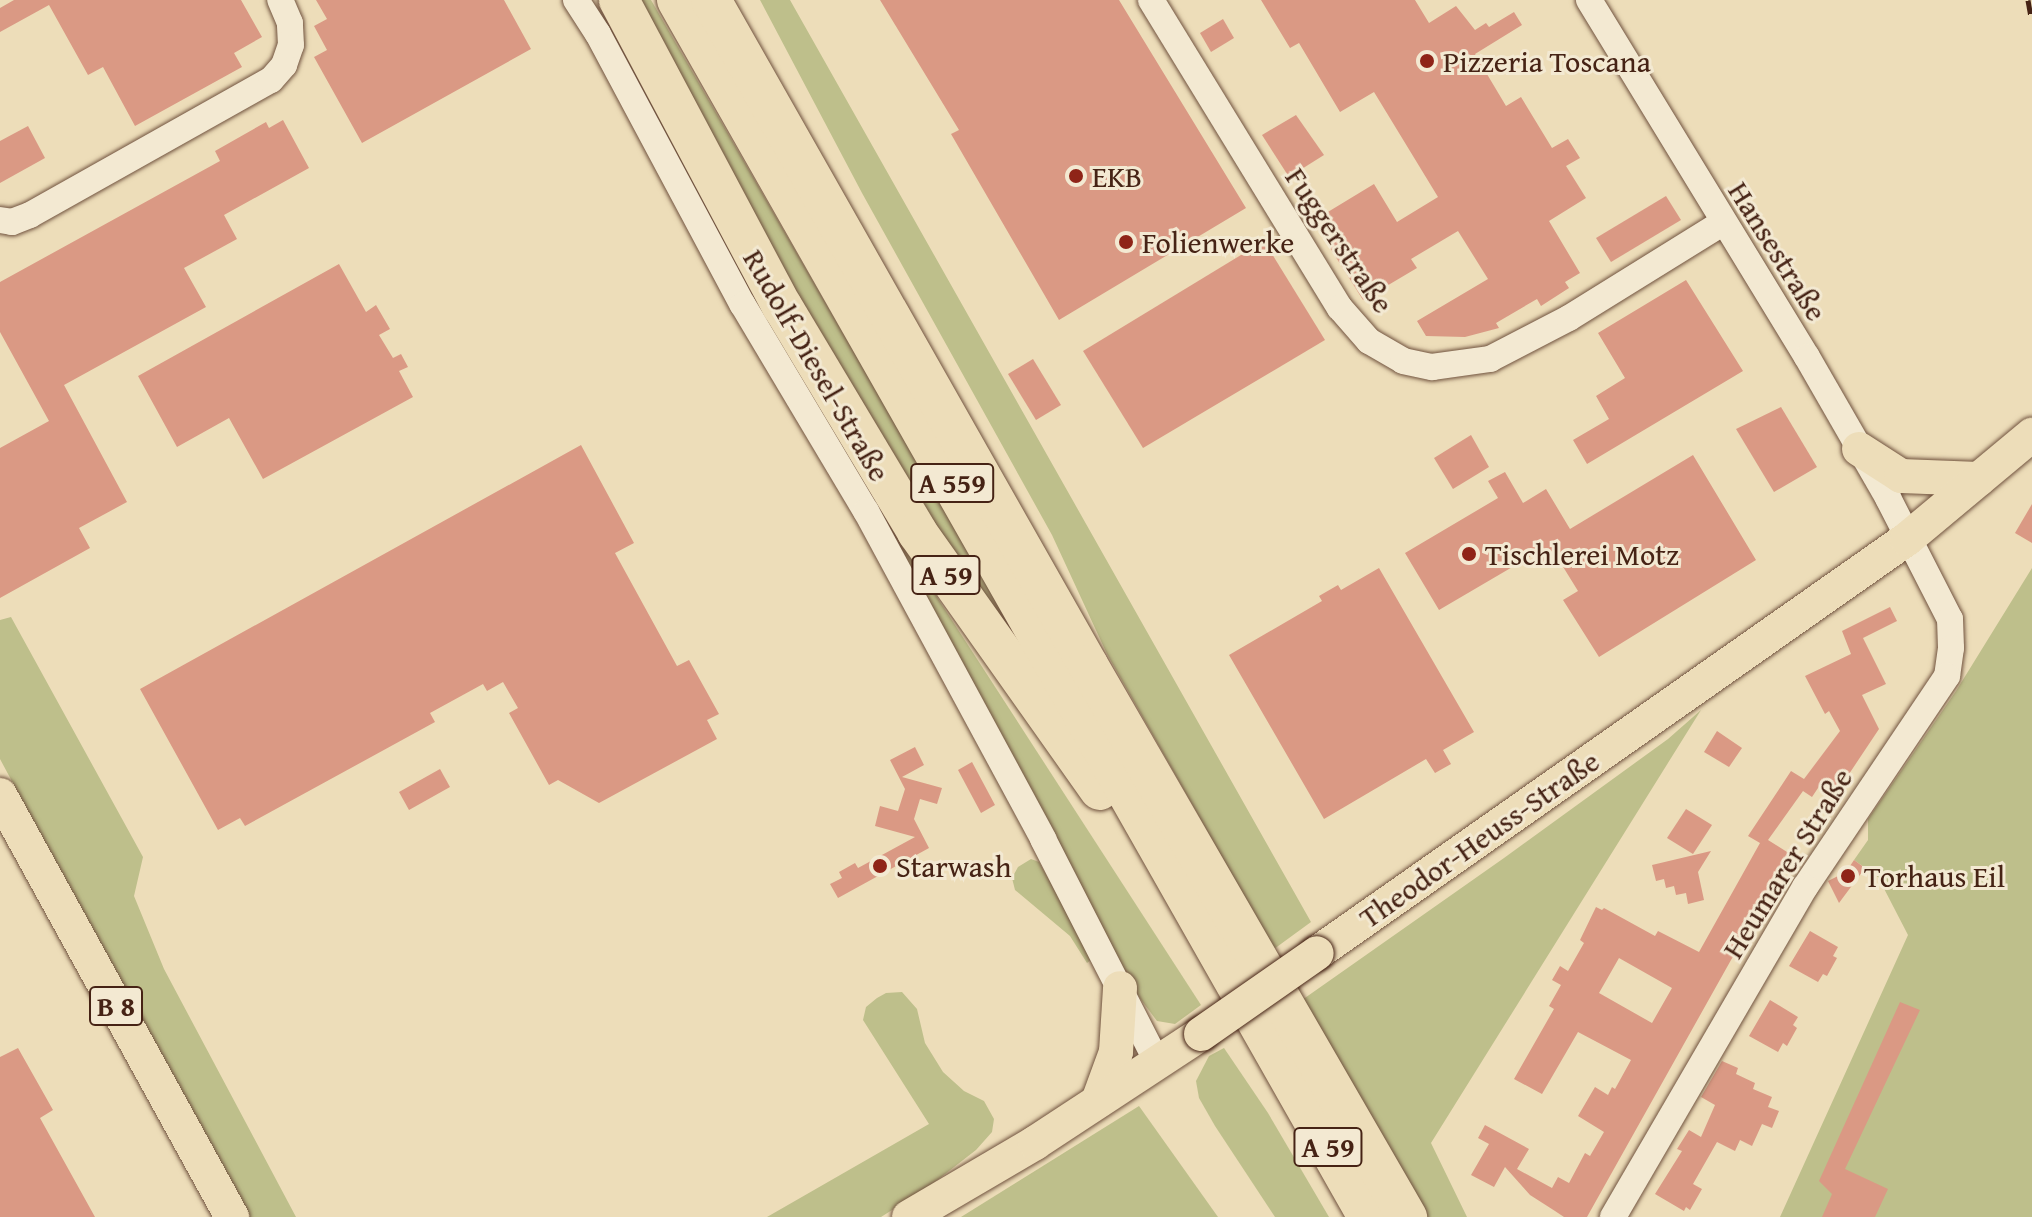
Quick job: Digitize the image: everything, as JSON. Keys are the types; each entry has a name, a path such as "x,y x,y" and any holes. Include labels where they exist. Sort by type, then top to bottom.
{"highway":[{"name":"A 59","path":"619,0 775,293 917,532 1226,966 1368,1217"},
{"name":"A 559","path":"677,0 1226,966"},
{"name":"A 59","path":"716,5 1088,665 1407,1217"}],"main road":[{"name":"Theodor-Heuss-Straße","path":"909,1217 1035,1143 1201,1034 1907,539 2032,435"},
{"path":"1859,449 1901,476 1979,479"},
{"name":"B 8","path":"0,795 232,1217"},
{"path":"1098,1101 1116,1052 1120,988"}],"street":[{"path":"0,220 12,222 30,215 271,80 284,65 291,45 290,23 280,0"},
{"name":"Rudolf-Diesel-Straße","path":"576,0 598,34 743,305 866,511 1157,1062"},
{"name":"Fuggerstraße","path":"1151,0 1340,308 1369,341 1403,361 1432,367 1490,359 1569,318 1722,223"},
{"name":"Hansestraße","path":"1589,0 1722,223 1807,357 1907,539"},
{"name":"Heumarer Straße","path":"1613,1217 1805,887 1947,676 1950,619 1907,539"}],"green space":[{"path":"633,0 651,0 1044,682 980,597 792,288"},
{"path":"760,0 790,0 1311,922 1274,949 1107,654 1052,535 862,193"},
{"path":"889,523 1201,1005 1175,1024 1157,1021 1139,997 885,530"},
{"path":"2032,568 2032,1217 1780,1217 1908,935 1878,877 1854,860 1868,840 1868,819 1956,691"},
{"path":"11,617 143,857 134,896 164,969 296,1217 246,1217 0,759 0,620"},
{"path":"1701,710 1431,1143 1467,1217 1425,1217 1302,1000 1668,739"},
{"path":"1031,859 1039,862 1079,933 1091,960 1087,963 1070,936 1015,890 1012,878 1018,867"},
{"path":"902,992 917,1009 925,1043 943,1072 964,1091 984,1101 994,1119 992,1132 976,1150 927,1188 881,1217 767,1217 929,1124 863,1020 866,1007 877,998 886,993"},
{"path":"1224,1048 1268,1113 1329,1217 1275,1217 1215,1126 1199,1098 1196,1081 1209,1056"},
{"path":"1139,1106 1218,1217 961,1217"}],"building":[{"path":"14,0 241,0 262,37 234,53 242,67 135,126 103,67 88,75 49,5 0,32 0,8"},
{"path":"316,0 504,0 531,49 362,143 314,57 327,50 314,26 327,19"},
{"path":"880,0 1119,0 1246,208 1059,320 951,134 959,130"},
{"path":"1261,0 1415,0 1429,23 1456,6 1475,30 1486,23 1489,27 1514,12 1522,25 1475,54 1506,106 1521,97 1552,148 1568,139 1580,158 1566,166 1586,198 1549,221 1580,273 1565,282 1569,288 1541,306 1537,299 1496,323 1499,328 1465,337 1426,336 1417,321 1488,279 1458,231 1411,259 1417,268 1363,300 1313,221 1374,184 1397,222 1438,197 1374,92 1340,112 1299,43 1290,48"},
{"path":"1223,19 1234,38 1211,52 1200,33"},
{"path":"1296,115 1324,155 1289,177 1262,135"},
{"path":"283,120 309,168 224,215 237,239 184,268 206,307 64,385 127,502 79,528 90,548 0,598 0,448 49,421 0,332 0,282 220,161 215,151 266,122 269,128"},
{"path":"28,126 45,158 0,183 0,141"},
{"path":"1666,196 1681,220 1611,262 1596,238"},
{"path":"1264,241 1325,340 1143,448 1083,351"},
{"path":"339,264 366,312 376,305 390,329 379,335 393,358 401,354 408,367 399,371 413,397 263,479 229,418 177,447 138,376"},
{"path":"1686,280 1743,371 1587,464 1573,440 1609,419 1596,396 1625,378 1598,333"},
{"path":"1033,359 1061,405 1036,420 1008,374"},
{"path":"1781,407 1817,467 1774,492 1736,429"},
{"path":"1471,435 1489,467 1453,489 1434,458"},
{"path":"581,445 634,543 615,553 677,666 689,660 719,714 707,720 717,739 599,803 558,780 549,785 509,713 518,708 503,682 487,691 483,684 430,713 435,722 245,826 240,818 218,830 140,689"},
{"path":"1693,455 1756,560 1599,657 1563,600 1578,591 1557,557 1544,565 1536,553 1439,610 1405,553 1498,498 1488,481 1505,472 1523,503 1546,489 1570,529"},
{"path":"2032,504 2032,543 2015,533"},
{"path":"1379,568 1474,732 1443,750 1451,764 1435,773 1426,759 1324,819 1229,655 1322,601 1319,596 1338,585 1341,590"},
{"path":"1890,607 1897,621 1863,638 1886,684 1862,695 1879,729 1839,789 1824,779 1812,797 1803,791 1768,840 1795,857 1731,960 1587,1217 1564,1217 1530,1195 1505,1167 1494,1187 1471,1175 1489,1144 1478,1138 1485,1125 1529,1149 1517,1169 1552,1188 1558,1177 1569,1183 1585,1153 1590,1156 1604,1132 1578,1116 1595,1087 1608,1095 1612,1087 1615,1089 1631,1060 1578,1032 1542,1094 1514,1079 1554,1009 1549,1006 1561,985 1552,980 1560,966 1568,971 1584,943 1580,940 1596,907 1604,908 1655,936 1658,931 1699,952 1760,843 1748,836 1791,771 1804,779 1840,731 1829,711 1825,714 1805,676 1851,654 1842,631","holes":["1619,958 1672,988 1652,1023 1599,993"]},
{"path":"1717,731 1742,748 1729,767 1704,752"},
{"path":"915,747 924,765 902,777 942,788 937,804 920,799 914,819 929,848 838,898 830,884 842,878 839,872 855,863 858,868 915,837 875,826 880,806 898,811 905,789 890,760"},
{"path":"972,762 995,805 981,813 958,770"},
{"path":"440,769 450,787 409,810 399,792"},
{"path":"1686,809 1712,825 1693,854 1667,838"},
{"path":"1711,851 1698,872 1704,900 1688,904 1686,893 1676,895 1674,886 1666,888 1664,879 1656,881 1652,865"},
{"name":"Torhaus Eil","path":"1854,860 1865,868 1839,903 1828,881 1846,872"},
{"path":"1810,931 1838,947 1833,956 1837,958 1827,976 1823,974 1818,982 1789,966"},
{"path":"1770,1000 1798,1017 1793,1025 1797,1028 1787,1046 1783,1043 1778,1052 1749,1036"},
{"path":"1900,1002 1920,1010 1845,1169 1888,1189 1875,1217 1822,1217 1832,1194 1819,1181"},
{"path":"18,1048 53,1110 40,1118 95,1217 0,1217 0,1057"},
{"path":"1722,1061 1738,1068 1736,1074 1755,1083 1753,1089 1772,1097 1768,1107 1779,1111 1772,1128 1762,1124 1752,1146 1740,1140 1735,1151 1717,1142 1693,1184 1702,1189 1690,1210 1686,1207 1684,1211 1655,1194 1682,1151 1677,1149 1689,1130 1701,1137 1715,1105 1701,1097"}],"railway":[{"path":"2028,0 2032,22"}],"place":[{"name":"Pizzeria Toscana","path":"1427,61"},
{"name":"EKB","path":"1076,176"},
{"name":"Folienwerke","path":"1126,242"},
{"name":"Tischlerei Motz","path":"1469,554"},
{"name":"Starwash","path":"880,866"},
{"name":"Torhaus Eil","path":"1848,876"}]}
